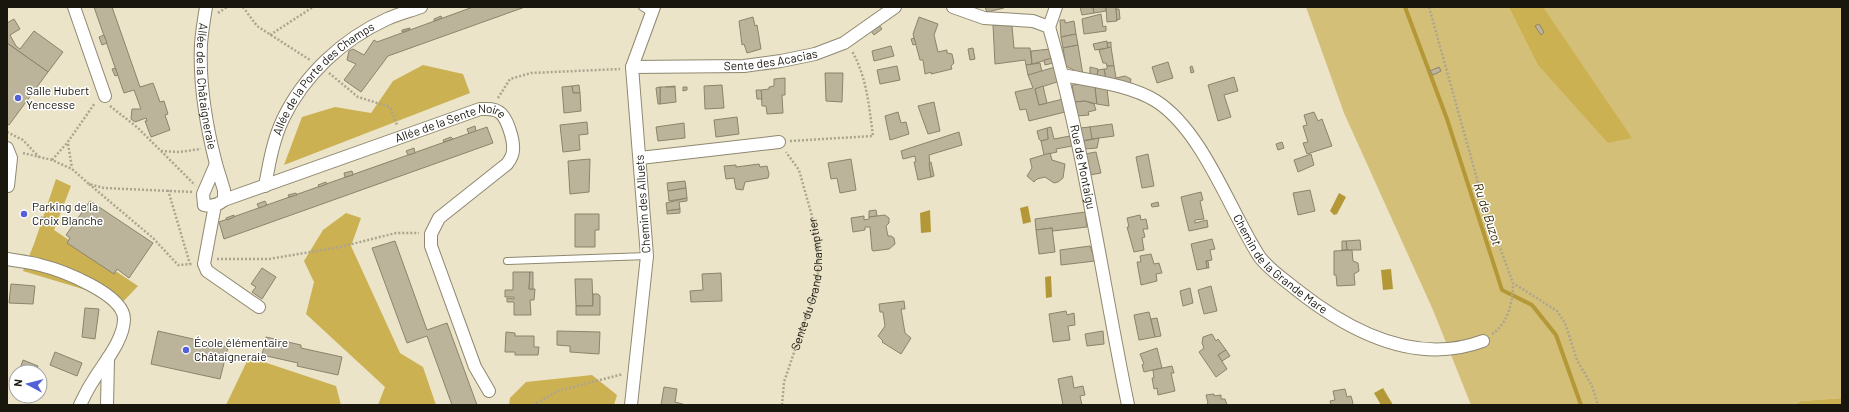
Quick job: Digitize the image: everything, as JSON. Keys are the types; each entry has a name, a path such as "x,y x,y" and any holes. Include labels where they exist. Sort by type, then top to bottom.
{"street":[{"path":"74,7 105,96"},
{"name":"Allée de la Châtaigneraie","path":"204,264 224,190 206,124 203,94 201,44 206,7"},
{"name":"Allée de la Porte des Champs","path":"265,186 273,149 283,119 305,84 320,66 331,55 359,34 387,19 421,7"},
{"name":"Sente des Acacias","path":"632,67 744,66 781,61 815,54 844,43 895,7"},
{"path":"953,7 984,18 1033,21 1049,27 1056,7"},
{"name":"Chemin des Alluets","path":"631,405 646,256 640,158 632,67 649,9"},
{"name":"Rue de Montaigu","path":"1049,27 1063,76 1093,215 1110,319 1128,405"},
{"name":"Chemin de la Grande Mare","path":"1063,76 1130,90 1156,101 1179,121 1222,187 1260,257 1280,277 1316,305 1372,338 1412,348 1442,351 1465,348 1483,341"},
{"name":"Allée de la Sente Noire","path":"220,202 480,109 491,108 500,112 504,117 513,149 511,158 507,164 439,218 431,234"},
{"path":"640,158 779,142"},
{"path":"8,149 11,158 8,186"},
{"path":"216,164 203,194 204,205 220,202"},
{"path":"431,234 431,246 475,367 489,392"},
{"path":"7,259 40,265 70,275 94,287 117,303 124,318 115,348 92,382 80,405"},
{"path":"204,264 207,271 259,307"},
{"path":"107,405 108,358"}],"lane":[{"path":"507,261 646,256"}],"path":[{"path":"270,35 313,7"},
{"path":"1430,7 1484,204 1514,283 1512,301 1505,320 1495,332 1483,341"},
{"path":"779,142 873,136 866,85 861,69 852,52 844,43"},
{"path":"491,108 510,79 531,73 632,67"},
{"path":"52,160 67,143 94,104 105,96 111,108 138,128 203,194"},
{"path":"7,132 23,140 39,157"},
{"name":"Sente du Grand Champtier","path":"779,142 799,170 812,216 818,251 818,273 814,294 784,382 782,405"},
{"path":"67,143 72,169"},
{"path":"161,151 179,152 212,147"},
{"path":"8,149 52,160 72,169 153,238 178,265 204,264 216,259 269,259 340,247 396,233 431,234"},
{"path":"89,184 104,188 168,190 203,194"},
{"path":"168,190 190,264"},
{"path":"1514,283 1557,311 1565,323 1577,360 1592,386 1598,405"},
{"path":"533,405 558,391 635,370"}],"shaded area":[{"path":"1306,7 1842,7 1842,398 1801,401 1794,405 1471,405 1433,310 1344,113"},
{"path":"1509,7 1543,7 1632,138 1608,143 1538,65"},
{"path":"423,65 463,74 470,93 284,165 302,117 335,107 371,113 393,81"},
{"path":"56,179 71,186 54,230 138,286 117,308 96,293 23,271 34,244"},
{"path":"1339,193 1346,197 1337,214 1334,215 1330,211"},
{"path":"1028,206 1031,222 1023,224 1020,208"},
{"path":"930,210 931,232 921,233 920,213"},
{"path":"346,213 361,218 351,246 400,353 423,367 436,405 378,405 385,387 306,314 314,282 304,261 323,230"},
{"path":"1391,269 1393,289 1383,290 1381,270"},
{"path":"1051,276 1052,297 1046,298 1045,277"},
{"path":"249,357 336,386 341,405 226,405"},
{"path":"592,375 617,395 614,405 509,405 510,398 526,382"},
{"path":"1383,388 1393,405 1381,405 1374,393"},
{"path":"1842,398 1842,405 1794,405 1801,401"}],"building":[{"path":"94,7 112,7 140,87 153,83 160,102 164,101 168,114 165,115 170,130 151,137 145,121 147,121 146,118 135,122 131,119 132,109 141,109 134,90 124,93"},
{"path":"473,7 525,7 388,56 361,92 344,80 356,64 347,60 349,51 353,49 364,55 374,40 377,42"},
{"path":"985,7 1003,7 1004,8 987,12"},
{"path":"1080,7 1093,7 1094,13 1082,15"},
{"path":"1093,7 1106,7 1106,11 1094,13"},
{"path":"1106,7 1116,7 1117,21 1107,22"},
{"path":"1116,9 1119,9 1120,19 1117,20"},
{"path":"1101,14 1103,27 1106,26 1106,31 1084,34 1082,19"},
{"path":"441,16 442,18 434,21 434,19"},
{"path":"753,17 755,26 757,25 761,49 747,53 744,44 742,45 739,21"},
{"path":"919,17 938,24 934,35 938,52 947,50 947,53 952,54 954,63 951,66 952,69 925,74 923,60 920,60 913,34"},
{"path":"14,19 20,29 10,35 16,46 20,49 34,31 63,52 48,72 7,43 7,23"},
{"path":"1060,20 1065,20 1065,23 1074,21 1076,34 1061,37"},
{"path":"1539,24 1544,32 1541,35 1535,26"},
{"path":"879,25 882,29 874,35 871,31"},
{"path":"993,25 1012,26 1014,48 1030,48 1032,64 1026,65 1025,60 995,64"},
{"path":"410,29 402,32 402,30"},
{"path":"1076,34 1078,45 1063,48 1061,37"},
{"path":"104,35 107,43 102,45 99,37"},
{"path":"914,38 916,44 913,45 911,39"},
{"path":"1107,41 1108,48 1095,50 1093,44"},
{"path":"1111,42 1111,47 1108,48 1107,43"},
{"name":"Salle Hubert Yencesse","path":"7,43 48,72 9,125 7,124"},
{"path":"1078,45 1083,75 1066,66 1063,48"},
{"path":"891,46 894,56 874,61 872,51"},
{"path":"1111,47 1114,66 1107,66 1106,63 1103,63 1099,50"},
{"path":"973,48 975,59 970,60 968,49"},
{"path":"1051,49 1054,58 1032,64 1031,51"},
{"path":"1052,58 1053,63 1045,65 1044,60"},
{"path":"1168,62 1173,78 1157,83 1152,67"},
{"path":"1040,63 1042,72 1028,75 1026,65"},
{"path":"897,66 900,80 880,84 877,70"},
{"path":"1107,66 1114,66 1116,78 1125,76 1131,79 1130,86 1106,79 1104,69 1107,69"},
{"path":"1192,66 1194,72 1191,73 1190,67"},
{"path":"1055,67 1060,81 1035,89 1039,105 1063,99 1065,112 1029,121 1026,109 1020,110 1015,92 1033,88 1028,75"},
{"path":"1090,67 1098,69 1097,76 1090,75"},
{"path":"1439,67 1441,71 1433,75 1430,71"},
{"path":"115,68 118,75 115,76 112,69"},
{"path":"1104,69 1106,79 1097,77 1098,70"},
{"path":"825,73 843,73 842,102 826,101"},
{"path":"1234,77 1238,91 1224,95 1231,117 1218,121 1208,85"},
{"path":"785,78 785,95 782,95 783,113 767,114 766,106 762,106 761,90 769,89 769,87 774,86 774,79"},
{"path":"1083,84 1095,87 1097,104 1085,101 1075,102 1072,85"},
{"path":"579,85 580,93 573,93 572,86"},
{"path":"722,85 724,108 705,109 704,86"},
{"path":"572,86 573,93 580,93 581,111 564,113 562,87"},
{"path":"1043,86 1047,103 1039,105 1035,89"},
{"path":"660,87 675,87 676,102 660,104"},
{"path":"660,87 660,104 658,104 656,88"},
{"path":"683,87 687,87 687,90 683,91"},
{"path":"1095,87 1107,89 1109,106 1097,104"},
{"path":"756,90 761,90 762,99 757,99"},
{"path":"1085,101 1094,104 1096,110 1088,112 1089,115 1077,116 1075,102"},
{"path":"934,102 940,131 928,134 918,106"},
{"path":"898,112 901,123 906,122 909,134 890,140 885,116"},
{"path":"1314,112 1318,121 1322,119 1332,146 1307,154 1303,143 1308,142 1303,126 1307,125 1304,115"},
{"path":"737,117 739,134 716,137 714,120"},
{"path":"587,122 588,134 579,135 580,150 563,152 560,125"},
{"path":"684,123 685,138 658,141 656,127"},
{"path":"1112,124 1114,136 1092,139 1089,127"},
{"path":"475,126 476,131 469,134 467,129"},
{"path":"487,127 493,143 224,239 219,222"},
{"path":"1051,127 1054,139 1070,136 1072,146 1056,149 1057,152 1044,155 1041,141 1048,139 1047,128"},
{"path":"1090,127 1092,139 1081,141 1080,128"},
{"path":"1047,128 1048,139 1041,141 1037,131"},
{"path":"959,132 962,145 929,155 931,177 918,180 914,162 916,162 915,156 903,159 901,151"},
{"path":"451,137 453,139 444,142 443,140"},
{"path":"1099,138 1097,148 1085,149 1084,141"},
{"path":"1282,142 1284,148 1278,150 1276,144"},
{"path":"414,148 415,153 408,155 406,151"},
{"path":"1096,152 1101,173 1090,175 1085,154"},
{"path":"1050,153 1052,160 1065,164 1063,178 1054,183 1045,177 1037,179 1034,182 1027,176 1032,168 1030,159"},
{"path":"1148,154 1154,186 1142,188 1136,157"},
{"path":"1311,154 1314,165 1298,172 1294,160"},
{"path":"590,159 589,192 570,194 568,161"},
{"path":"851,159 856,190 840,193 837,178 831,179 828,163"},
{"path":"931,162 934,176 931,177 929,163"},
{"path":"759,164 760,167 767,166 769,174 768,178 745,182 743,190 736,189 734,178 726,179 724,166 736,165 736,167"},
{"path":"352,171 353,175 345,177 344,173"},
{"path":"685,181 686,188 668,191 667,183"},
{"path":"326,182 327,184 319,187 318,185"},
{"path":"686,188 687,198 669,201 668,191"},
{"path":"1310,190 1315,211 1298,215 1293,193"},
{"path":"1201,192 1203,200 1200,201 1204,219 1195,220 1195,223 1207,220 1208,227 1189,231 1181,197"},
{"path":"296,193 297,195 289,197 288,195"},
{"path":"687,198 687,201 679,202 680,209 667,211 666,203"},
{"path":"90,201 153,243 129,278 117,269 114,274 67,243 70,238 66,235"},
{"path":"265,201 267,205 259,208 257,204"},
{"path":"1158,202 1159,206 1152,207 1151,204"},
{"path":"680,209 680,213 667,214 667,211"},
{"path":"876,210 877,216 869,217 869,211"},
{"path":"1085,212 1087,227 1053,231 1052,228 1036,230 1035,219"},
{"path":"575,214 599,214 599,230 595,230 595,247 575,247"},
{"path":"234,215 234,217 227,220 226,218"},
{"path":"885,215 889,218 889,223 886,226 888,236 894,238 895,244 889,249 873,251 870,227 865,227 865,230 853,232 851,218 864,216 864,220 869,219 869,217"},
{"path":"1140,215 1141,220 1146,219 1148,229 1143,229 1145,237 1142,238 1144,250 1134,252 1127,227 1129,227 1127,218"},
{"path":"41,217 46,218 45,222 40,221"},
{"path":"1052,228 1055,252 1039,254 1036,230"},
{"path":"1212,239 1215,249 1210,250 1212,260 1206,261 1207,268 1197,270 1191,244"},
{"path":"1360,240 1361,250 1347,250 1346,241"},
{"path":"395,241 427,330 447,323 477,405 452,405 427,336 407,343 372,248"},
{"path":"1342,241 1346,241 1347,250 1342,250"},
{"path":"1090,246 1095,261 1061,265 1060,250"},
{"path":"1352,250 1353,261 1358,263 1359,271 1354,274 1355,285 1337,286 1336,275 1334,275 1334,251"},
{"path":"1151,254 1154,264 1159,263 1162,273 1156,274 1157,281 1141,285 1137,262 1141,262 1140,256"},
{"path":"1206,261 1208,261 1209,268 1207,268"},
{"path":"262,268 276,277 262,299 252,292 256,287 251,284"},
{"path":"513,272 530,272 529,289 535,289 534,300 530,300 531,315 514,315 514,302 507,302 507,298 514,299 514,297 505,297 505,290 513,290"},
{"path":"530,272 533,272 533,289 529,289"},
{"path":"721,273 722,301 691,302 690,291 703,290 702,274"},
{"path":"575,279 592,279 593,306 576,306"},
{"path":"11,284 35,286 33,304 9,303"},
{"path":"1211,286 1217,311 1204,314 1198,290"},
{"path":"1190,288 1193,303 1183,306 1180,291"},
{"path":"593,294 598,294 600,296 600,315 576,315 576,306 593,306"},
{"path":"904,301 905,309 901,309 905,333 911,338 901,354 882,342 883,341 878,336 885,326 883,312 880,312 879,304"},
{"path":"85,308 99,309 95,339 82,337"},
{"path":"1066,311 1067,315 1074,313 1075,325 1068,326 1070,340 1053,342 1049,314"},
{"path":"1149,312 1155,337 1139,340 1134,315"},
{"path":"1157,318 1161,336 1155,337 1151,319"},
{"path":"158,331 228,347 220,379 151,364"},
{"path":"557,331 600,332 599,354 570,352 570,346 557,345"},
{"path":"1103,331 1104,344 1087,346 1085,334"},
{"path":"506,332 515,333 515,336 534,336 534,347 539,347 538,355 515,355 515,352 505,352"},
{"path":"1212,334 1216,341 1218,339 1226,350 1218,355 1227,369 1216,377 1199,352 1204,348 1202,343 1203,337"},
{"path":"266,337 301,345 301,348 342,357 338,375 297,366 298,363 262,355"},
{"path":"1157,348 1162,368 1144,372 1142,365 1144,364 1140,354"},
{"path":"1226,350 1230,356 1222,361 1218,355"},
{"path":"55,352 82,363 77,376 50,365"},
{"path":"23,360 33,364 22,364"},
{"path":"1172,366 1174,373 1171,373 1175,391 1158,395 1157,388 1154,389 1152,378 1154,378 1153,370"},
{"path":"1072,376 1074,388 1083,386 1085,395 1080,396 1082,405 1063,405 1058,379"},
{"path":"664,387 677,389 675,402 686,405 661,405"},
{"path":"1345,389 1347,397 1351,396 1353,403 1351,405 1331,405 1330,401 1335,400 1333,391"},
{"path":"1214,394 1214,396 1221,395 1221,399 1225,399 1227,405 1206,405 1208,403 1206,395"}],"waterway":[{"name":"Ru de Buzot","path":"1405,7 1447,119 1502,290 1532,305 1556,335 1581,405"}],"place":[{"name":"Salle Hubert Yencesse","path":"18,98"},
{"name":"Parking de la Croix Blanche","path":"24,214"},
{"name":"École élémentaire Châtaigneraie","path":"186,350"}]}
